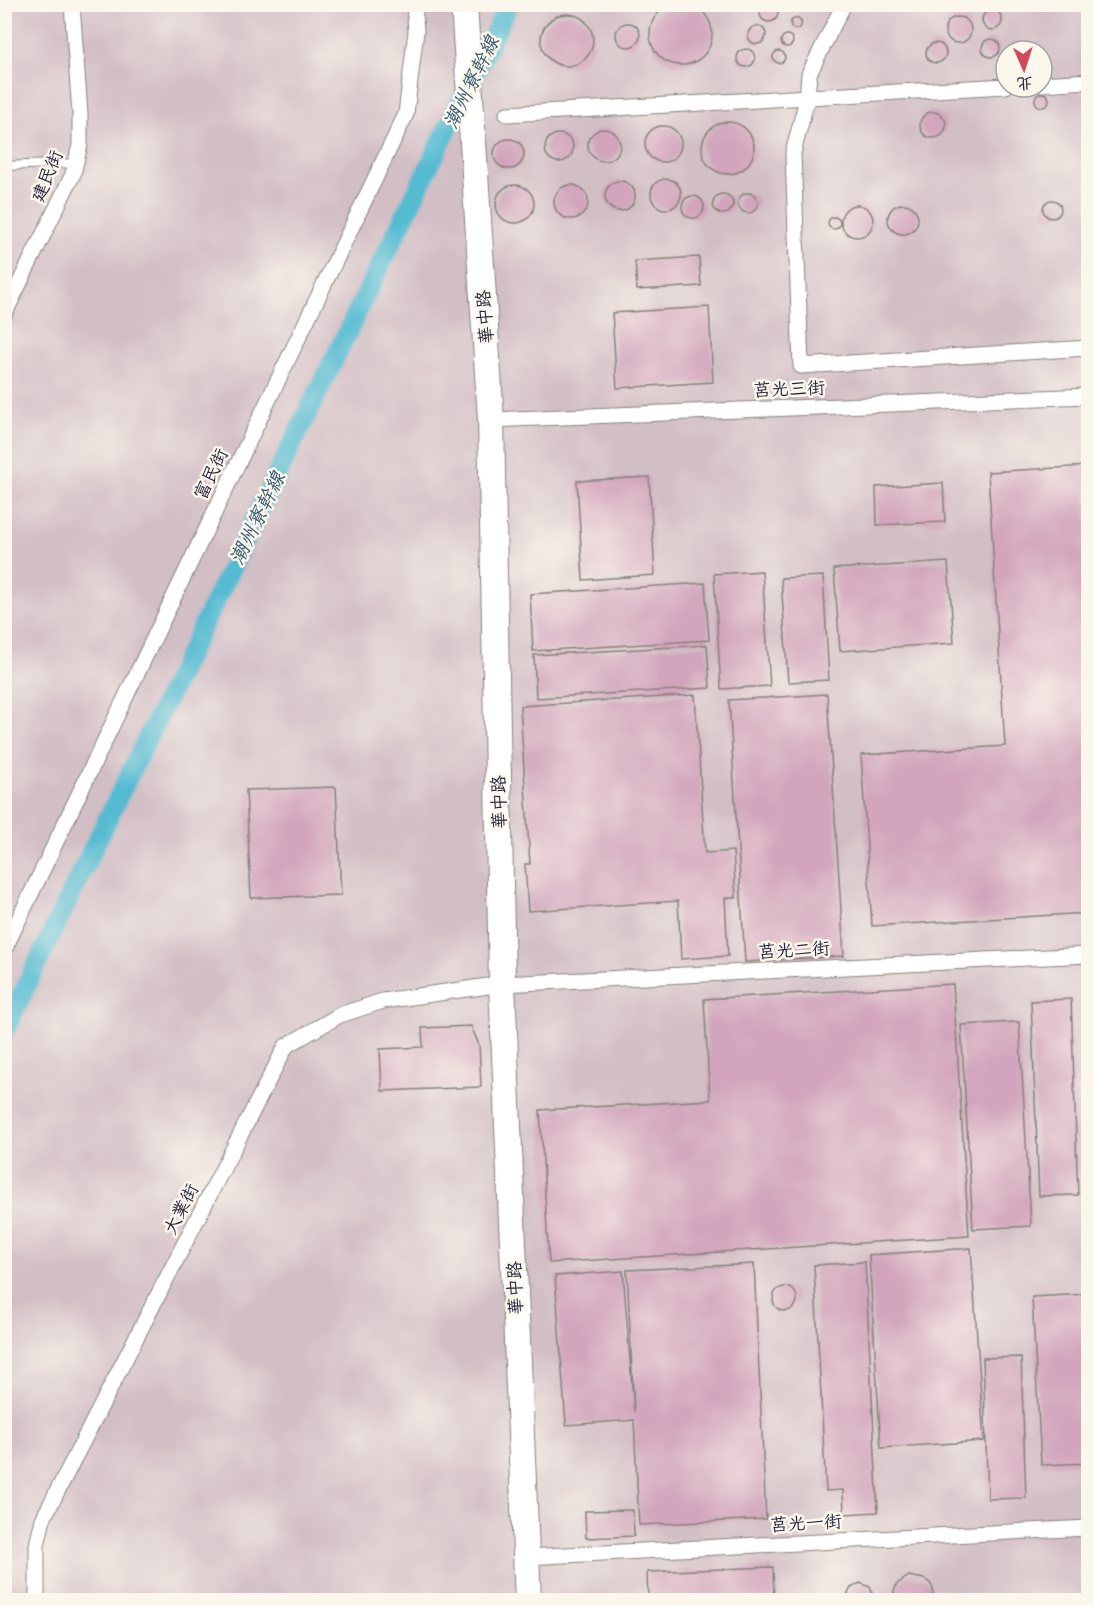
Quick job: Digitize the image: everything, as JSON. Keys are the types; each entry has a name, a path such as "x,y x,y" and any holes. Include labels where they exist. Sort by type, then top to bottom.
{"main road":[{"name":"華中路","path":"464,4 491,420 502,984 528,1600"}],"street":[{"name":"建民街","path":"4,315 73,174 80,145 72,4"},
{"name":"富民街","path":"4,950 406,114 416,31 414,4"},
{"path":"844,4 808,74 807,99 793,153 801,366 1089,348"},
{"path":"1054,83 1089,81"},
{"path":"507,114 994,87"},
{"name":"莒光三街","path":"491,420 1089,396"},
{"name":"莒光二街","path":"502,984 1089,955"},
{"name":"大業街","path":"37,1600 37,1545 43,1519 286,1046 340,1015 382,1001 502,984"},
{"name":"莒光一街","path":"526,1557 1089,1528"}],"lane":[{"path":"4,166 75,163"}],"shaded area":[{"path":"5,5 1088,5 1088,1600 5,1600"}],"building":[{"path":"681,3 693,5 703,12 710,22 712,34 710,46 703,56 693,63 681,65 669,63 659,56 652,46 650,34 652,22 659,12 669,5"},
{"path":"769,4 775,7 778,13 775,19 769,22 763,19 760,13 763,7"},
{"path":"798,4 811,4 810,9 803,12 799,9"},
{"path":"992,10 999,13 1002,20 999,27 992,30 985,27 982,20 985,13"},
{"path":"567,14 581,18 589,26 593,40 589,54 581,62 567,66 553,62 545,54 541,40 545,26 553,18"},
{"path":"958,17 967,21 971,30 967,39 958,43 949,39 945,30 949,21"},
{"path":"796,18 802,24 796,30 790,24"},
{"path":"628,23 637,26 640,35 637,44 628,47 619,44 616,35 619,26"},
{"path":"757,26 763,29 766,35 763,41 757,44 751,41 748,35 751,29"},
{"path":"789,35 793,41 789,47 785,47 781,39"},
{"path":"987,39 994,39 994,57 987,57 982,52 982,44"},
{"path":"932,43 940,43 946,49 946,57 940,63 932,63 926,57 926,49"},
{"path":"742,49 750,49 755,54 753,65 742,67 737,62 737,54"},
{"path":"781,51 785,57 781,63 777,63 773,55"},
{"path":"1035,99 1049,99 1047,105 1042,107 1037,105 1035,100"},
{"path":"933,112 942,116 946,125 942,134 933,138 924,134 920,125 924,116"},
{"path":"728,122 738,124 746,130 752,138 754,148 752,158 746,166 738,172 728,174 718,172 710,166 704,158 702,148 704,138 710,130 718,124"},
{"path":"663,126 676,131 681,144 676,157 663,162 650,157 645,144 650,131"},
{"path":"604,129 615,134 620,145 615,156 604,161 593,156 588,145 593,134"},
{"path":"559,134 569,138 573,148 569,158 559,162 549,158 545,148 549,138"},
{"path":"509,139 515,140 523,148 523,160 515,168 509,169 503,168 495,160 494,154 495,148 503,140"},
{"path":"666,179 677,183 681,194 677,205 666,209 655,205 651,194 655,183"},
{"path":"620,181 631,185 635,196 631,207 620,211 609,207 605,196 609,185"},
{"path":"515,185 529,190 534,204 529,218 515,223 501,218 496,204 501,190"},
{"path":"571,185 583,190 588,202 583,214 571,219 559,214 554,202 559,190"},
{"path":"748,193 755,196 758,203 755,210 748,213 741,210 738,203 741,196"},
{"path":"723,194 730,197 733,204 730,211 723,214 716,211 713,204 716,197"},
{"path":"693,196 703,203 704,207 697,217 693,218 683,211 682,207 689,197"},
{"path":"1052,200 1058,203 1061,209 1058,215 1052,218 1046,215 1043,209 1046,203"},
{"path":"903,204 914,208 918,219 914,230 903,234 892,230 888,219 892,208"},
{"path":"857,205 868,210 873,221 868,232 857,237 846,232 841,221 846,210"},
{"path":"836,217 840,223 836,229 832,229 828,221"},
{"path":"699,257 701,286 637,290 635,261"},
{"path":"709,307 713,382 617,388 612,313"},
{"path":"1088,466 1088,913 872,926 861,755 1005,746 988,472"},
{"path":"649,477 655,575 583,580 577,481"},
{"path":"943,483 945,522 877,525 876,487"},
{"path":"948,562 954,643 840,651 834,569"},
{"path":"762,571 770,686 721,689 714,574"},
{"path":"823,576 829,680 788,682 781,578"},
{"path":"705,583 709,640 533,651 530,594"},
{"path":"707,645 710,688 536,698 534,655"},
{"path":"827,694 844,956 745,962 729,700"},
{"path":"695,695 705,853 733,851 736,898 725,898 728,956 681,959 678,901 528,911 525,864 530,864 520,706"},
{"path":"336,787 341,895 251,898 246,790"},
{"path":"953,984 969,1236 549,1263 540,1110 710,1100 704,999"},
{"path":"1071,999 1078,1195 1039,1196 1031,1001"},
{"path":"1019,1022 1031,1226 973,1229 961,1025"},
{"path":"471,1026 479,1045 481,1087 382,1091 380,1049 423,1047 422,1028"},
{"path":"971,1248 984,1441 881,1448 869,1255"},
{"path":"865,1262 878,1512 844,1514 843,1490 826,1491 814,1265"},
{"path":"754,1264 766,1519 639,1525 634,1420 566,1425 555,1276 623,1271 634,1412 627,1270"},
{"path":"785,1287 790,1288 796,1294 796,1304 790,1310 785,1311 780,1310 774,1304 773,1299 774,1294 780,1288"},
{"path":"1087,1294 1088,1463 1041,1465 1032,1297"},
{"path":"1021,1357 1026,1498 988,1499 983,1358"},
{"path":"633,1510 634,1536 586,1538 585,1511"},
{"path":"773,1567 774,1600 648,1600 647,1572"},
{"path":"909,1576 924,1579 930,1583 934,1600 893,1600 897,1584"},
{"path":"860,1583 870,1587 871,1600 850,1600 848,1593 851,1588"}],"waterway":[{"name":"潮州寮幹線","path":"4,1032 509,4"}]}
